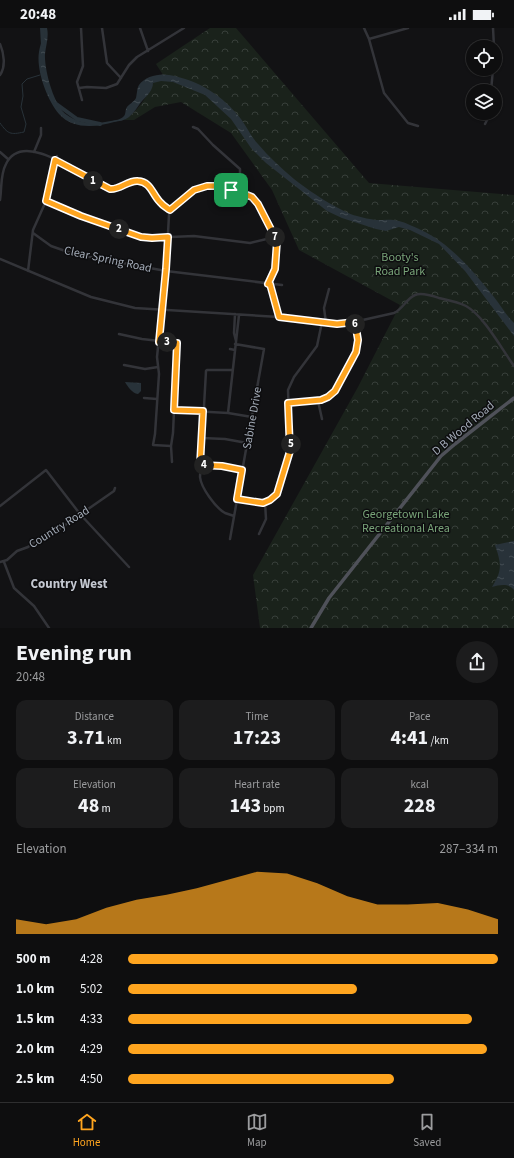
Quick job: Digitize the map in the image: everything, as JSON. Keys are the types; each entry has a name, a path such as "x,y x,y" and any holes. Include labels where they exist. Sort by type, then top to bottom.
{"main road":[{"name":"D B Wood Road","path":"311,628 329,598 441,456 514,398"}],"street":[{"path":"81,28 83,66 77,82 82,100"},
{"path":"102,28 107,63 121,78"},
{"path":"140,28 148,51"},
{"path":"79,88 106,88 117,84 133,60 184,28"},
{"path":"364,28 369,39 384,93 408,123 418,126"},
{"path":"369,39 408,28"},
{"path":"493,28 494,40"},
{"path":"0,44 4,67 0,75"},
{"path":"485,124 487,120"},
{"path":"193,126 240,169 240,173 231,190"},
{"path":"34,152 40,136 41,128"},
{"path":"0,200 3,171 8,159 14,154 22,151 34,152 55,160 110,189 115,189 133,181 144,182 151,188 160,202 170,210"},
{"path":"0,152 8,159"},
{"path":"28,271 31,260 33,232 46,201 57,156"},
{"path":"171,446 153,445 157,399 157,357 166,271 169,215 170,210 194,190 203,187 215,186 247,195 254,200 275,237 277,244 276,265 269,284 279,317"},
{"path":"46,201 81,216 141,237 152,238 194,236 250,243 275,237"},
{"name":"Clear Spring Road","path":"33,232 51,246 67,252 166,271 282,285"},
{"path":"0,259 70,289 106,302 136,308 279,317 340,324 396,312 407,301 417,295 422,294 438,297 463,305 480,317 514,366"},
{"path":"237,499 264,502 270,500 277,494 290,455 291,444 288,393 291,382 317,346 324,322 324,308 329,289"},
{"path":"235,314 234,333 236,343"},
{"path":"228,413 239,315"},
{"path":"288,403 318,401 328,397 335,391 356,352 358,340 355,322"},
{"path":"118,334 159,342 177,343 171,446 172,462"},
{"name":"Sabine Drive","path":"230,539 264,349 236,343"},
{"path":"230,349 235,350"},
{"path":"124,365 145,369 158,367"},
{"path":"232,370 207,370 205,374 200,482 220,509 234,516"},
{"path":"144,398 157,399"},
{"path":"318,401 322,419"},
{"path":"174,410 228,413 252,417"},
{"path":"202,438 225,439 247,443"},
{"path":"200,465 222,466 242,470"},
{"path":"0,505 46,470 80,514 129,567"},
{"name":"Country Road","path":"2,562 11,557 17,551 28,547 40,538 58,530 114,491 115,488"},
{"path":"259,534 266,519 264,502"},
{"path":"2,562 14,588 34,606 49,628"}],"green space":[{"name":"Georgetown Lake Recreational Area","path":"210,28 236,28 369,183 514,195 514,628 260,628 253,575 358,387 400,305 299,250 272,190 231,133 181,102 155,107 134,120 124,120 129,117 142,103 153,83 156,81 167,81 156,64"}],"water":[{"path":"41,28 47,28 48,31 45,61 48,78 58,104 62,111 67,115 78,121 89,123 100,123 120,119 125,115 127,107 136,98 139,85 145,79 157,75 165,74 180,77 200,85 210,90 226,103 241,119 251,135 271,158 294,179 315,194 350,214 376,220 394,220 408,224 432,236 452,250 470,268 514,323 514,336 465,271 439,244 410,230 399,227 386,231 376,229 342,218 327,211 266,163 251,148 231,119 205,95 173,82 161,81 153,83 148,95 131,115 123,120 93,126 71,123 59,114 50,101 43,84 39,67 39,52 42,38"},
{"path":"125,382 141,383 141,391 138,394 134,392"},
{"path":"514,541 514,590 507,585 492,587 498,576 500,566 495,545"}],"waterway":[{"path":"42,28 43,45"},
{"path":"0,123 10,133 24,132 26,124 21,107 23,96 22,84 27,79 40,75"},
{"path":"55,103 77,119 100,124"}],"district":[{"name":"Country West","path":"69,583"}],"route":[{"path":"55,160 110,189 115,189 133,181 144,182 149,185 158,200 170,210 194,190 203,187 215,186 231,190 250,196 258,204 277,241 276,265 268,284 270,284 279,317 337,324 355,322 358,340 356,352 337,388 332,394 318,401 288,403 291,444 290,455 277,494 274,498 263,503 237,499 242,470 222,466 200,465 203,411 174,410 177,343 159,342 168,237 141,237 81,216 46,201 55,160"}],"park label":[{"name":"Booty's Road Park","path":"400,264"}]}
